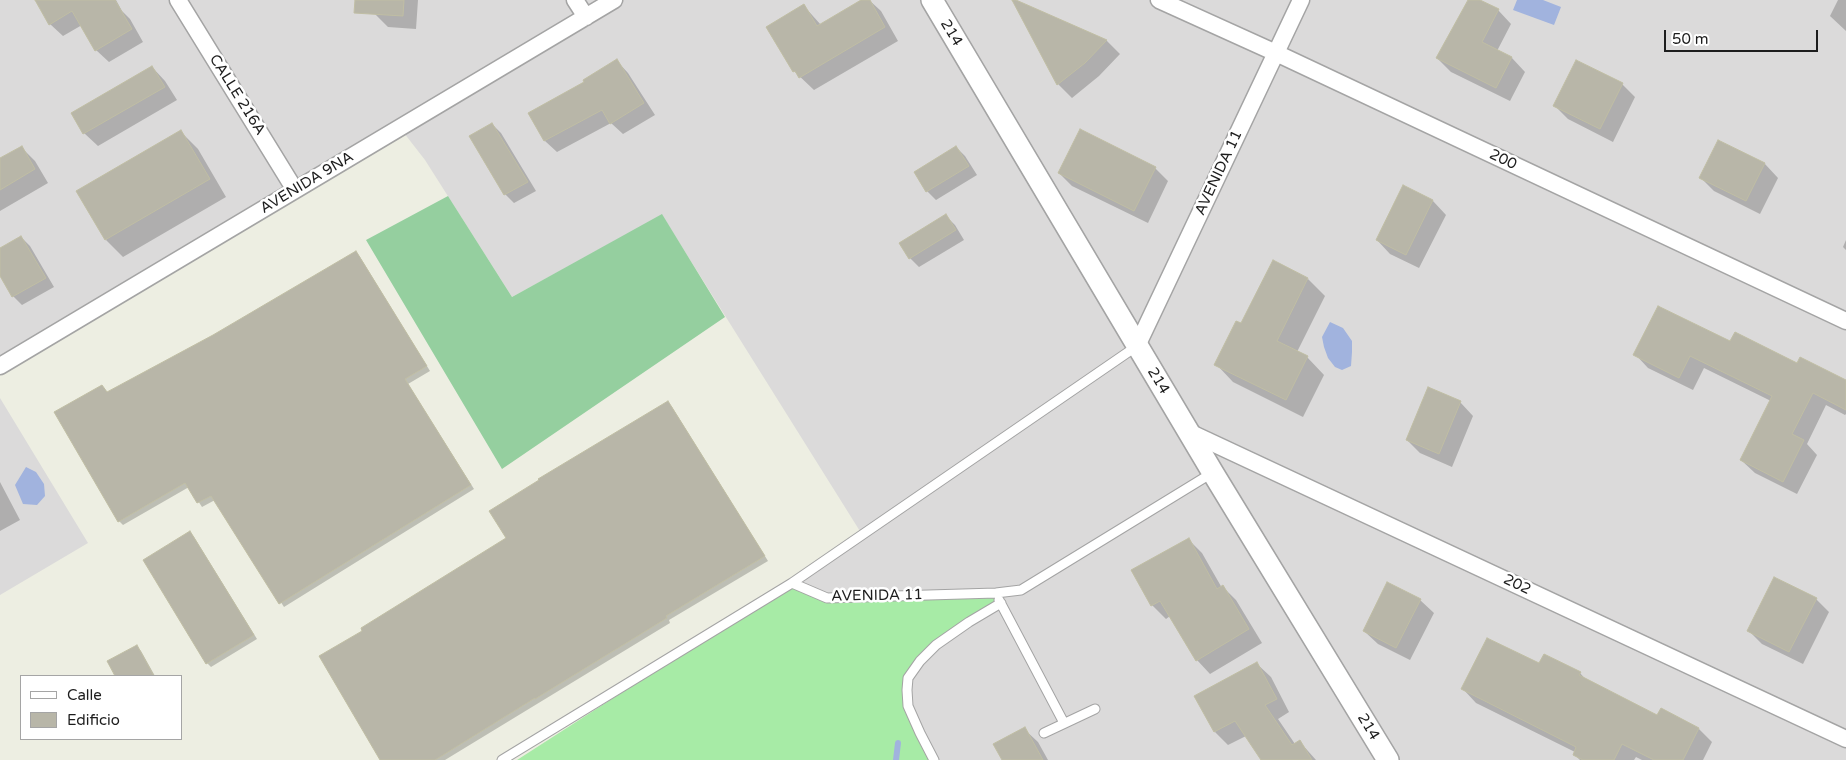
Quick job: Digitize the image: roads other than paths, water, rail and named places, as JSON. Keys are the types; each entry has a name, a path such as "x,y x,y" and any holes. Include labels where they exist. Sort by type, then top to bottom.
{"street":[{"name":"CALLE 216A","path":"178,0 295,190"},
{"path":"576,0 586,17"},
{"name":"AVENIDA 9NA","path":"1,363 614,0"},
{"name":"214","path":"932,0 1213,473 1388,760"},
{"name":"200","path":"1159,0 1276,53 1846,321"},
{"name":"AVENIDA 11","path":"1137,346 1301,0"},
{"name":"202","path":"1189,432 1846,739"}],"lane":[{"path":"502,760 792,583 1137,346"},
{"name":"AVENIDA 11","path":"792,583 827,598 996,593 1021,590 1213,473"},
{"path":"996,593 1064,723"},
{"path":"934,760 908,706 908,678 936,645 1001,604"},
{"path":"1044,733 1095,709"}],"water":[{"path":"1517,0 1543,0 1561,7 1554,25 1513,10"},
{"path":"1330,322 1343,328 1352,341 1351,366 1342,370 1335,367 1328,358 1324,347 1322,337"},
{"path":"26,467 36,472 44,484 45,496 37,505 23,504 15,485"}],"waterway":[{"path":"896,760 898,743"}]}
